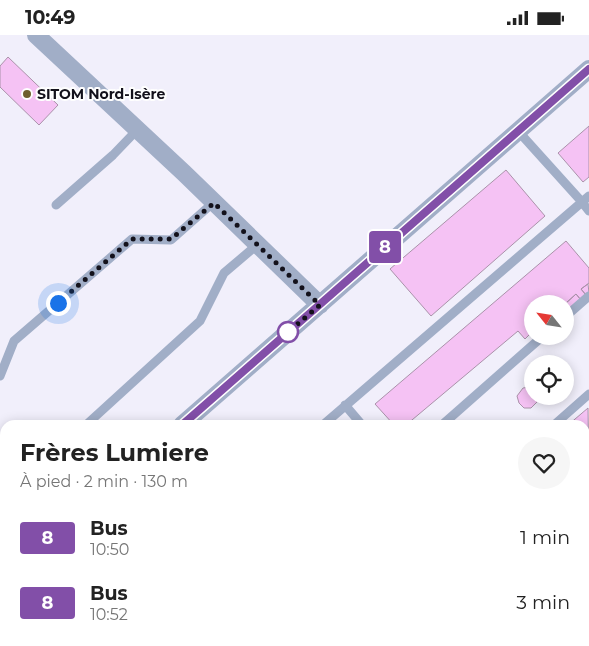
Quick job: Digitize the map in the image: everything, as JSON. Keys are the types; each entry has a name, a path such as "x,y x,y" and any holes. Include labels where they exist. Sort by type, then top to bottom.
{"street":[{"path":"36,35 320,305"},
{"path":"188,420 589,69"}],"lane":[{"path":"56,205 113,155 138,130"},
{"path":"518,131 589,211"},
{"path":"328,420 589,196"},
{"path":"0,376 14,341 132,239 171,239 214,203"},
{"path":"91,420 200,321 224,273 258,245"},
{"path":"574,309 589,296"},
{"path":"448,420 533,345"},
{"path":"560,420 589,395"},
{"path":"345,405 358,420"}],"building":[{"name":"SITOM Nord-Isère","path":"8,57 58,105 39,125 0,87 0,66"},
{"path":"589,126 589,177 583,182 558,153"},
{"path":"506,170 545,216 431,316 390,269"},
{"path":"566,241 589,268 589,283 581,289 586,295 581,300 576,294 574,296 524,295 524,338 518,331 412,420 389,420 375,404"},
{"path":"588,284 589,293 586,295 581,289"},
{"path":"576,294 581,300 574,306 574,296"},
{"path":"523,388 524,405 534,405 531,408 524,408 519,403 517,396"},
{"path":"588,408 588,420 574,420"}],"bus line":[{"name":"8","path":"188,420 589,69"}],"place":[{"name":"SITOM Nord-Isère","path":"27,94"}],"route":[{"path":"58,303 132,239 171,239 214,203 320,305 288,332"}]}
